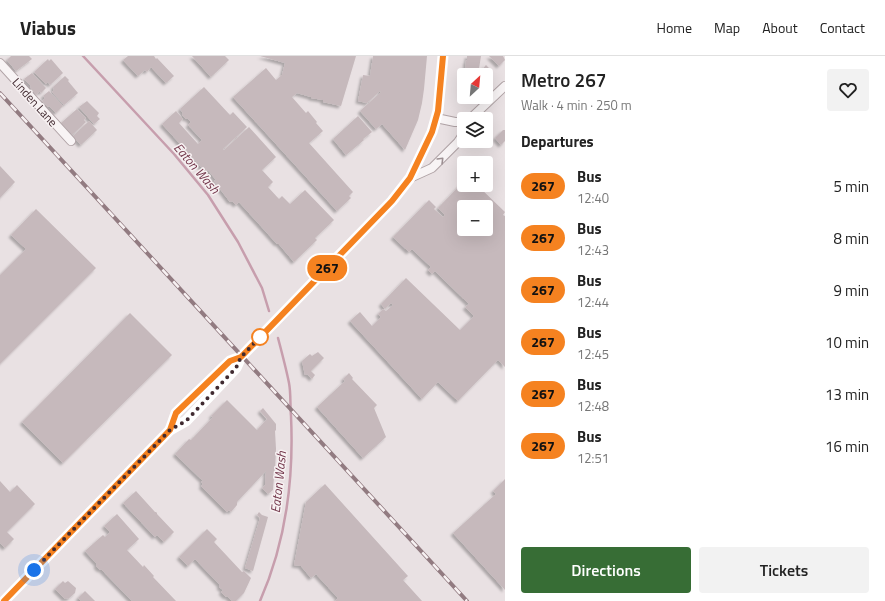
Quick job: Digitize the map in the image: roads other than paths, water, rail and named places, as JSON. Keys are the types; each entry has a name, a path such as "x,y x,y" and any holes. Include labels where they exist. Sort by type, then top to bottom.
{"main road":[{"path":"4,601 170,430 176,413 230,361 241,357 392,201 410,178 432,132 438,111 443,56"}],"street":[{"name":"Linden Lane","path":"0,64 71,141"},
{"path":"478,112 505,86"},
{"path":"436,118 457,122"},
{"path":"410,178 432,168 457,143"}],"waterway":[{"name":"Eaton Wash","path":"83,56 174,154 208,195 238,242 262,288 269,311"},
{"name":"Eaton Wash","path":"260,601 269,579 282,533 291,464 292,440 290,387 278,338"}],"railway":[{"path":"0,93 467,601"}]}
